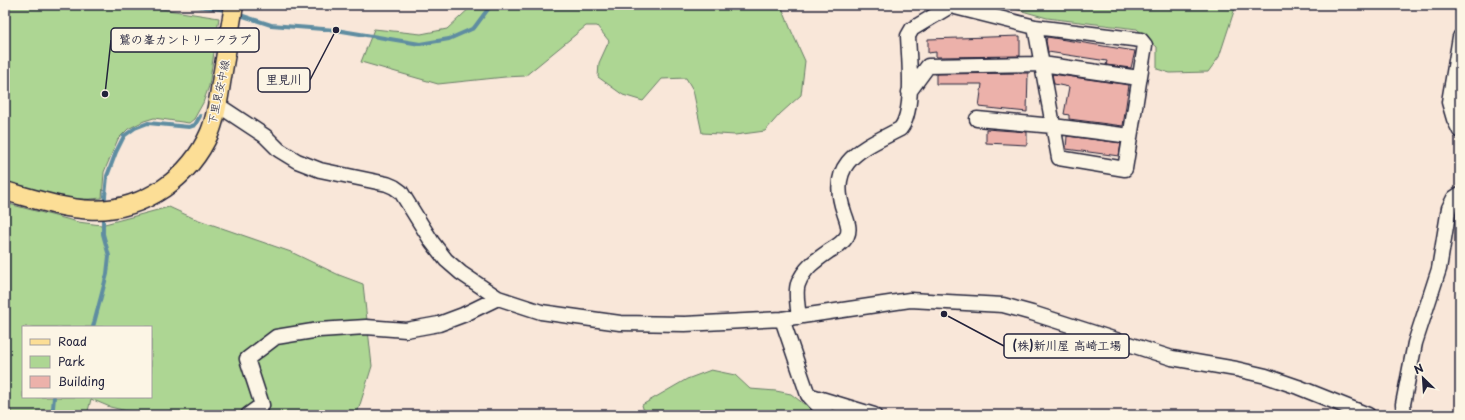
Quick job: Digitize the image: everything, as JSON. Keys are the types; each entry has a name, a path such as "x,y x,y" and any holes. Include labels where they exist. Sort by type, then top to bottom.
{"main road":[{"name":"下里見安中線","path":"5,191 58,206 84,210 108,210 131,206 150,198 168,185 185,171 199,152 210,132 218,105 233,13"}],"street":[{"path":"799,317 798,285 808,266 842,243 848,234 848,226 839,200 838,186 841,172 861,149 900,129 904,125 910,102 908,36 912,29 952,6 1035,27 1141,40 1145,45 1125,170 1059,158 1035,27"},
{"path":"1460,37 1449,102 1454,119 1460,131"},
{"path":"909,92 928,66 1042,64 1139,78"},
{"path":"218,105 265,136 279,150 297,161 320,170 387,184 394,187 401,192 432,242 446,260 461,273 498,298 541,312 620,323 685,324 782,319 885,302 910,300 1003,305 1032,312 1172,358 1236,369 1266,376 1368,415"},
{"path":"977,120 1053,126 1130,136"},
{"path":"1404,415 1403,404 1415,343 1439,269 1449,208 1454,198 1460,194"},
{"path":"248,415 262,405 247,359 276,337 319,330 366,327 406,330 439,324 463,315 498,298"},
{"path":"782,319 808,395 827,415"},
{"path":"808,395 874,415"}],"green space":[{"path":"5,5 136,5 219,18 209,86 203,103 194,119 189,123 154,118 128,129 118,139 104,172 102,198 79,200 55,199 5,187"},
{"path":"473,5 781,5 805,61 801,95 780,114 765,131 735,135 702,133 693,90 686,78 662,79 643,101 623,95 598,77 599,63 609,41 597,26 586,26 525,76 438,84 361,62 374,29 421,34 447,29"},
{"path":"1001,5 1236,5 1219,57 1208,72 1170,73 1157,69 1157,47 1137,29 1047,18"},
{"path":"5,203 78,222 101,225 169,207 193,218 291,252 339,275 363,284 372,366 358,411 323,411 305,415 180,415 170,411 144,415 110,407 91,399 87,415 14,415 5,402"},
{"path":"711,370 735,375 750,389 791,394 804,404 842,415 645,415 642,405 687,379"}],"building":[{"path":"1020,36 1020,56 936,57 936,52 928,53 928,39"},
{"path":"1047,37 1135,51 1131,68 1106,65 1107,61 1048,52 1046,41"},
{"path":"1028,73 1027,112 979,107 982,84 936,84 936,74"},
{"path":"1052,74 1129,85 1123,126 1069,119 1069,115 1064,114 1069,87 1054,84"},
{"path":"986,129 1027,132 1027,145 986,143"},
{"path":"1067,136 1121,143 1119,156 1066,149"}],"waterway":[{"path":"191,5 228,11"},
{"path":"237,14 271,25 336,30 420,44 449,39 474,28 491,5"},
{"path":"104,206 107,176 124,136 135,128 148,123 189,127 195,125 200,116"},
{"path":"93,326 107,274 109,256 103,234 103,214"},
{"path":"50,415 53,408 54,398"}],"place":[{"name":"里見川","path":"336,30"},
{"name":"鷲の峯カントリークラブ","path":"105,94"},
{"name":"(株)新川屋 高崎工場","path":"944,314"}]}
